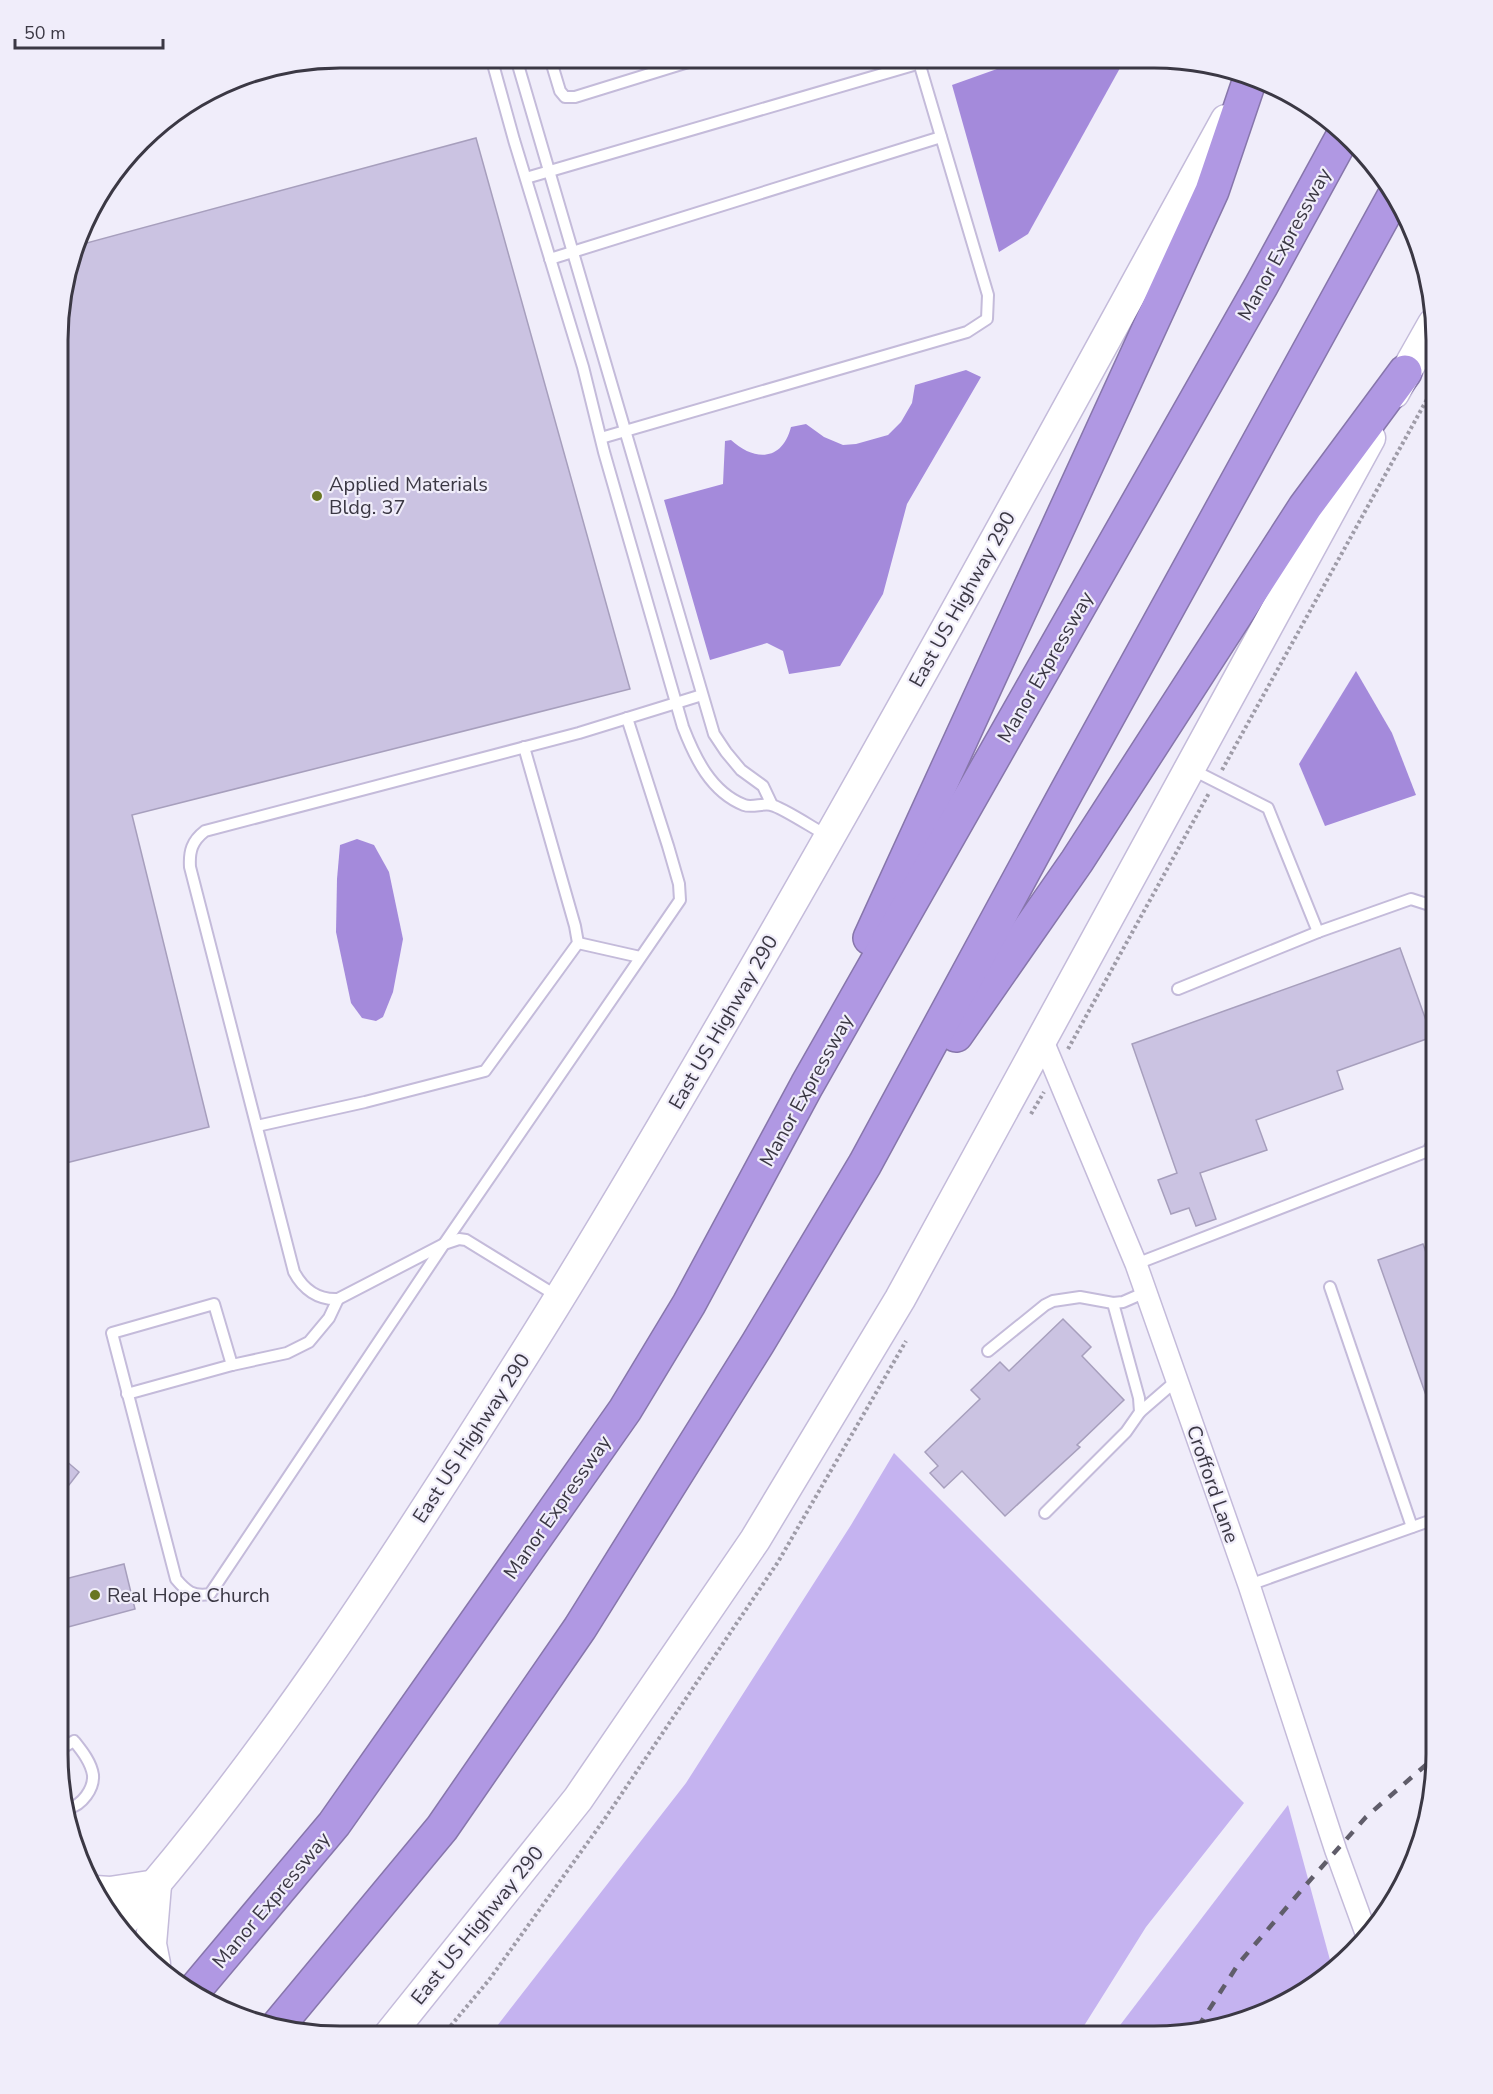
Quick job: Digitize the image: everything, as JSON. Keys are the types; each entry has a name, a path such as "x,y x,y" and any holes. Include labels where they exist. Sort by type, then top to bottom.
{"highway":[{"path":"807,1085 891,889 1212,191 1248,85"},
{"name":"Manor Expressway","path":"201,1983 334,1824 625,1410 689,1304 807,1085 1261,286 1340,141"},
{"path":"282,2020 442,1828 573,1638 758,1343 865,1164 1061,801 1390,204"},
{"path":"865,1164 1077,861 1305,507 1405,372"}],"main road":[{"name":"East US Highway 290","path":"124,1920 156,1885 273,1735 439,1490 599,1235 830,838 1247,84"},
{"name":"East US Highway 290","path":"396,2026 578,1799 755,1540 900,1299 1426,335"},
{"path":"104,1892 156,1885 151,1944 153,1952"}],"street":[{"name":"Crofford Lane","path":"1042,1039 1136,1264 1249,1585 1364,1927"}],"lane":[{"path":"498,68 526,178 583,368 676,702 691,746 705,773 730,796 746,806 772,805 830,838"},
{"path":"519,68 714,734 741,770 763,786 772,805"},
{"path":"553,68 560,91 566,97 575,97 669,68"},
{"path":"526,178 895,68"},
{"path":"601,438 967,332 987,318 988,295 920,68"},
{"path":"550,258 941,137"},
{"path":"560,1298 466,1240 459,1239 444,1244 338,1299 328,1300 317,1296 300,1284 294,1272 189,856 196,838 205,831 524,747 702,696"},
{"path":"232,1365 214,1304 112,1334 176,1579 186,1591 202,1595 210,1594 444,1244 680,900 679,884 668,846 627,718"},
{"path":"257,1126 365,1102 485,1071 578,943 524,747"},
{"path":"1190,769 1268,808 1318,932"},
{"path":"1178,988 1318,932 1411,899 1426,904"},
{"path":"578,943 640,957"},
{"path":"1136,1264 1426,1152"},
{"path":"1330,1287 1412,1527"},
{"path":"988,1351 1053,1301 1080,1297 1113,1304 1146,1292"},
{"path":"127,1394 232,1365 287,1353 309,1342 329,1318 338,1299"},
{"path":"1113,1304 1139,1398 1140,1412"},
{"path":"1045,1513 1126,1432 1140,1412 1177,1380"},
{"path":"1249,1585 1426,1522"},
{"path":"68,1745 74,1741 86,1756 93,1776 87,1795 77,1806 73,1807"}],"shaded area":[{"path":"1000,68 1120,68 1028,234 999,252 952,85"},
{"path":"966,370 981,377 907,504 883,594 840,666 789,674 783,651 767,643 710,660 664,500 723,484 725,441 731,440 749,452 766,454 781,447 791,427 806,424 824,437 843,445 856,444 888,435 901,422 912,403 915,385"},
{"path":"1356,671 1392,733 1416,795 1325,826 1299,764"},
{"path":"357,839 374,845 389,872 403,939 393,992 383,1017 376,1021 362,1018 351,1003 336,932 340,845"},
{"path":"894,1453 1244,1803 1146,1927 1084,2026 497,2026 686,1783 851,1525"},
{"path":"1288,1805 1330,1961 1290,1990 1241,2012 1207,2021 1172,2026 1119,2026"}],"building":[{"name":"Applied Materials Bldg. 37","path":"476,138 630,689 132,815 209,1127 68,1162 68,321 73,286 85,243"},
{"path":"1400,948 1426,1020 1426,1039 1337,1071 1343,1089 1256,1120 1267,1150 1200,1173 1216,1219 1196,1226 1189,1208 1171,1214 1158,1180 1177,1173 1132,1044"},
{"path":"1423,1244 1426,1252 1426,1395 1378,1260"},
{"path":"1063,1319 1091,1347 1082,1356 1124,1400 1077,1445 1080,1447 1005,1516 962,1471 944,1488 930,1473 938,1466 925,1452 980,1399 971,1390 1000,1362 1009,1371"},
{"path":"68,1463 79,1472 68,1484"},
{"name":"Real Hope Church","path":"124,1564 135,1609 68,1627 68,1578"}],"railway":[{"path":"1201,2022 1239,1963 1305,1886 1366,1817 1425,1765"}],"place":[{"name":"Applied Materials Bldg. 37","path":"317,496"},
{"name":"Real Hope Church","path":"95,1595"}]}
